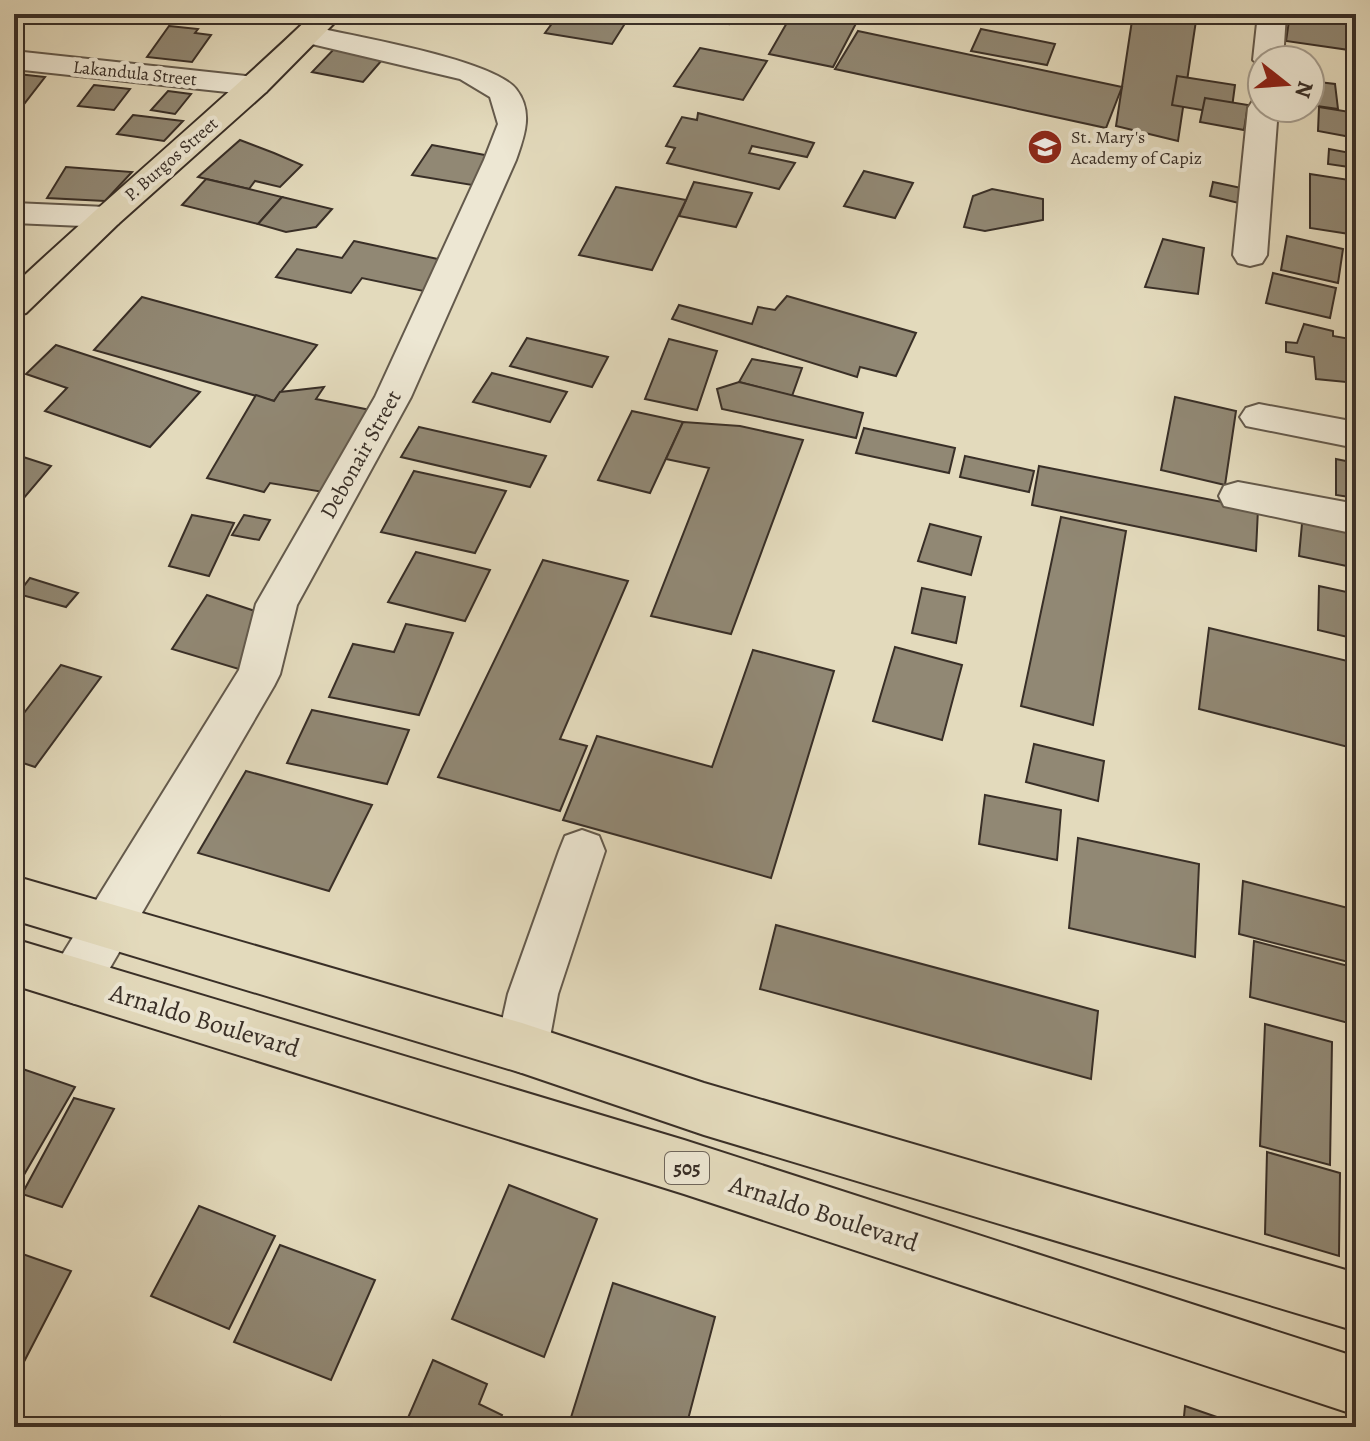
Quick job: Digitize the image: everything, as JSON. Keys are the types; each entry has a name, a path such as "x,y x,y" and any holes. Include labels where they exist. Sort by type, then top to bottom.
{"main road":[{"name":"P. Burgos Street","path":"14,305 319,24"},
{"path":"14,898 522,1048 704,1109 1356,1302"},
{"name":"Arnaldo Boulevard","path":"14,962 684,1167 1356,1386"}],"street":[{"path":"1269,44 1272,14"},
{"name":"Debonair Street","path":"75,980 259,674 277,604 393,397 449,277 513,124 504,93 470,73 319,24"},
{"name":"Lakandula Street","path":"14,60 255,86"},
{"path":"1250,255 1262,124"},
{"path":"14,213 106,217"},
{"path":"1259,417 1356,435"},
{"path":"1238,496 1356,519"},
{"path":"522,1048 533,994 582,851"}],"building":[{"path":"133,14 177,14 170,23 130,19"},
{"path":"253,14 293,14 283,24 249,18"},
{"path":"559,14 631,14 612,44 545,33"},
{"path":"689,14 767,14 762,22 734,16 729,24"},
{"path":"792,14 861,14 833,67 769,54"},
{"path":"862,14 909,14 904,22"},
{"path":"1133,14 1197,14 1178,141 1116,126"},
{"path":"1290,14 1356,14 1356,51 1326,47 1326,44 1286,41"},
{"path":"169,26 198,29 195,33 211,35 192,62 147,57"},
{"path":"981,29 1055,44 1047,65 971,51"},
{"path":"858,31 1122,87 1106,128 835,69"},
{"path":"700,48 767,61 743,100 674,86"},
{"path":"334,49 382,60 363,82 312,72"},
{"path":"18,74 45,77 14,117 14,80"},
{"path":"1177,76 1235,85 1231,115 1172,105"},
{"path":"1326,83 1335,84 1338,109 1326,107"},
{"path":"94,85 130,89 114,110 78,106"},
{"path":"168,91 191,94 175,114 151,110"},
{"path":"1205,98 1246,105 1244,130 1200,122"},
{"path":"1326,108 1356,113 1356,138 1318,131 1318,124 1326,124"},
{"path":"698,113 814,143 807,157 752,146 749,153 795,163 779,189 667,163 675,148 666,146 682,117 697,120"},
{"path":"133,115 183,121 164,141 117,134"},
{"path":"240,140 302,165 280,187 255,181 249,189 198,177"},
{"path":"432,145 490,156 472,185 412,175"},
{"path":"1329,149 1356,154 1356,168 1328,164"},
{"path":"66,167 132,172 105,201 47,198"},
{"path":"864,171 913,183 895,218 844,206"},
{"path":"1310,174 1356,181 1356,235 1310,228"},
{"path":"206,179 282,197 258,224 182,205"},
{"path":"694,182 752,193 736,227 679,216"},
{"path":"1213,182 1246,189 1243,204 1210,196"},
{"path":"616,187 686,200 652,270 579,255"},
{"path":"992,189 1043,199 1043,220 985,231 964,227 973,196"},
{"path":"282,197 332,209 316,227 286,232 258,224"},
{"path":"1287,236 1343,249 1338,283 1281,270"},
{"path":"1163,239 1204,248 1198,294 1145,287"},
{"path":"354,241 447,261 428,292 362,278 351,293 276,277 297,249 342,258"},
{"path":"1273,273 1336,288 1330,318 1266,303"},
{"path":"787,296 916,333 896,376 860,367 857,377 672,319 679,305 752,324 758,307 775,310"},
{"path":"142,297 317,345 274,401 94,350"},
{"path":"1304,324 1333,331 1333,336 1356,340 1356,383 1316,379 1314,357 1286,352 1286,342 1297,343"},
{"path":"527,338 608,357 592,387 510,366"},
{"path":"669,339 717,351 697,410 645,399"},
{"path":"56,345 200,392 150,447 45,411 67,388 26,374"},
{"path":"752,359 802,368 792,396 739,382"},
{"path":"492,373 567,392 550,422 473,402"},
{"path":"739,382 863,413 856,438 722,409 717,389"},
{"path":"324,387 316,399 380,412 335,494 270,483 264,492 207,478 256,395 274,401 280,392"},
{"path":"1175,397 1236,411 1225,485 1161,470"},
{"path":"632,411 683,422 650,493 598,480"},
{"path":"683,422 740,426 803,440 731,634 651,616 709,468 666,459"},
{"path":"419,427 546,456 530,487 401,457"},
{"path":"864,428 955,448 949,473 856,453"},
{"path":"14,454 51,466 18,505 14,504"},
{"path":"965,456 1034,471 1029,492 960,477"},
{"path":"1336,459 1356,463 1356,498 1336,495"},
{"path":"1039,466 1258,509 1256,551 1032,505"},
{"path":"414,471 506,491 475,553 381,532"},
{"path":"1303,513 1356,523 1356,568 1299,556"},
{"path":"192,515 234,523 209,576 169,566"},
{"path":"244,515 270,520 259,540 232,535"},
{"path":"1061,517 1126,531 1093,725 1021,706"},
{"path":"930,524 981,537 971,575 918,561"},
{"path":"416,552 490,570 465,621 388,602"},
{"path":"543,560 628,581 560,739 587,746 560,811 438,777"},
{"path":"30,578 78,593 66,607 18,594"},
{"path":"1319,586 1356,594 1356,639 1318,630"},
{"path":"922,588 965,597 956,643 912,633"},
{"path":"207,595 258,612 252,673 172,649"},
{"path":"406,624 453,633 419,715 329,697 353,644 394,652"},
{"path":"1209,628 1356,663 1356,749 1199,709"},
{"path":"895,647 962,665 942,740 873,721"},
{"path":"753,650 834,671 771,878 563,820 597,736 712,767"},
{"path":"61,665 101,677 35,767 14,760 14,726"},
{"path":"312,710 409,730 387,784 287,763"},
{"path":"1034,744 1104,761 1098,801 1026,782"},
{"path":"246,771 372,805 329,891 198,853"},
{"path":"985,795 1061,810 1057,860 979,844"},
{"path":"1078,838 1199,864 1195,957 1069,928"},
{"path":"1243,881 1356,910 1356,964 1239,934"},
{"path":"776,925 1098,1011 1091,1079 760,989"},
{"path":"1254,941 1356,968 1356,1025 1250,997"},
{"path":"1265,1024 1332,1042 1330,1165 1260,1146"},
{"path":"14,1066 75,1087 14,1192"},
{"path":"74,1098 114,1109 62,1207 22,1194"},
{"path":"1267,1152 1340,1173 1339,1256 1265,1234"},
{"path":"509,1185 597,1219 544,1357 452,1319"},
{"path":"199,1206 275,1236 229,1329 151,1296"},
{"path":"280,1245 375,1280 331,1380 234,1342"},
{"path":"14,1251 71,1271 14,1381"},
{"path":"613,1283 715,1317 686,1427 568,1427"},
{"path":"433,1360 487,1384 479,1404 502,1415 497,1427 404,1427"},
{"path":"1185,1406 1240,1425 1240,1427 1183,1427"},
{"path":"221,1417 248,1427 216,1427"}],"place":[{"name":"St. Mary's Academy of Capiz","path":"1045,147"}]}
